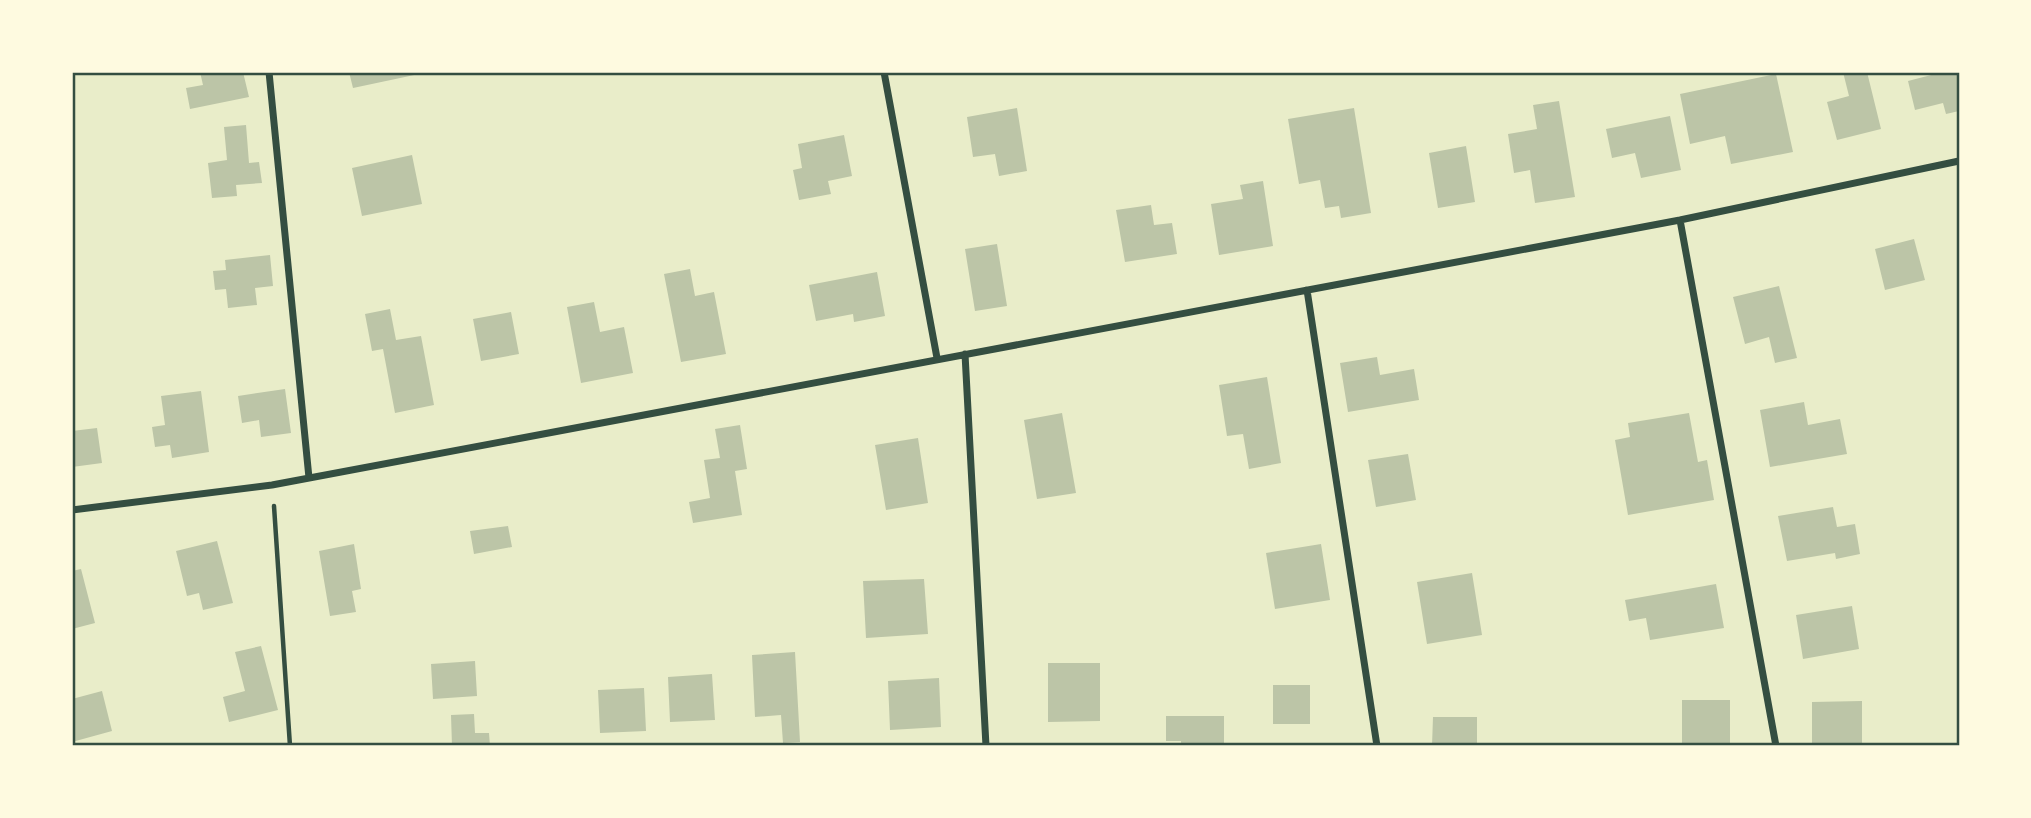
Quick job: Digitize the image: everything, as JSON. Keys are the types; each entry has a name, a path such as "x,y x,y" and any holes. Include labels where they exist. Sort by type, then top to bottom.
{"street":[{"path":"269,72 309,478"},
{"path":"884,72 937,358"},
{"path":"72,510 272,485 1680,220 1959,162"},
{"path":"1680,220 1776,746"},
{"path":"1307,290 1377,746"},
{"path":"965,354 986,746"}],"path":[{"path":"272,485 290,746"}],"building":[{"path":"200,72 243,72 249,97 190,109 186,88 203,85"},
{"path":"349,72 419,72 419,74 353,88"},
{"path":"1843,72 1867,72 1881,129 1837,140 1827,102 1849,96"},
{"path":"1935,72 1959,72 1959,111 1946,114 1943,103 1915,110 1908,81"},
{"path":"1776,74 1793,152 1731,164 1725,136 1690,144 1680,94"},
{"path":"1559,101 1575,197 1535,203 1530,170 1514,173 1508,134 1537,129 1533,105"},
{"path":"1017,108 1027,171 999,176 995,154 973,157 967,117"},
{"path":"1354,108 1371,213 1341,218 1339,206 1325,208 1320,180 1299,184 1288,119"},
{"path":"1670,116 1681,170 1641,178 1635,153 1612,158 1606,129"},
{"path":"246,125 249,163 259,162 262,183 236,185 237,196 212,198 208,163 227,160 224,127"},
{"path":"844,135 852,176 828,181 831,194 799,200 793,170 802,168 798,144"},
{"path":"1466,146 1475,202 1438,208 1429,153"},
{"path":"412,155 422,204 362,216 352,168"},
{"path":"1263,181 1273,246 1219,255 1211,204 1243,199 1240,185"},
{"path":"1151,205 1154,225 1172,223 1177,254 1125,262 1116,210"},
{"path":"1914,239 1925,280 1885,290 1875,249"},
{"path":"997,244 1007,306 975,311 965,249"},
{"path":"270,255 273,286 255,288 257,305 228,308 226,289 215,290 213,271 226,270 225,260"},
{"path":"690,269 695,296 714,292 726,354 681,362 664,274"},
{"path":"877,272 885,316 854,322 853,314 816,321 809,285"},
{"path":"1779,286 1797,358 1775,363 1769,337 1745,344 1733,297"},
{"path":"594,302 600,332 624,327 633,373 581,383 567,307"},
{"path":"390,309 396,340 421,336 434,405 395,413 383,349 372,351 365,314"},
{"path":"511,312 519,354 481,361 473,319"},
{"path":"1377,357 1380,375 1414,369 1419,400 1348,412 1340,363"},
{"path":"1267,377 1281,463 1249,469 1243,434 1227,436 1219,385"},
{"path":"285,389 291,433 261,437 259,420 242,423 238,396"},
{"path":"201,391 209,452 172,458 170,445 155,447 152,427 165,425 161,396"},
{"path":"1804,402 1808,425 1840,419 1847,454 1770,467 1760,410"},
{"path":"1062,413 1076,493 1037,499 1024,420"},
{"path":"1689,413 1698,462 1707,460 1714,500 1628,515 1615,440 1630,437 1628,423"},
{"path":"740,425 747,469 735,471 742,515 693,523 689,502 710,498 704,460 720,458 715,429"},
{"path":"97,428 102,463 72,467 72,431"},
{"path":"918,438 928,503 886,510 875,445"},
{"path":"1408,454 1416,500 1376,507 1368,460"},
{"path":"1833,507 1837,527 1855,524 1860,554 1836,559 1835,553 1787,561 1778,516"},
{"path":"508,526 512,547 474,554 470,531"},
{"path":"217,541 233,603 203,610 199,593 187,596 176,551"},
{"path":"354,544 361,589 352,591 356,612 330,616 319,551"},
{"path":"1321,544 1330,600 1275,609 1266,553"},
{"path":"81,569 95,623 72,629 72,571"},
{"path":"1472,573 1482,635 1427,644 1417,582"},
{"path":"924,579 928,634 866,638 863,581"},
{"path":"1716,584 1724,628 1650,640 1646,618 1629,621 1625,600"},
{"path":"1852,606 1859,649 1803,659 1796,615"},
{"path":"261,646 278,710 229,722 223,697 245,691 235,652"},
{"path":"795,652 800,742 783,743 781,715 755,717 752,655"},
{"path":"475,661 477,696 433,699 431,664"},
{"path":"1048,663 1100,663 1100,721 1048,722"},
{"path":"712,674 715,720 670,722 668,677"},
{"path":"939,678 941,727 890,730 888,681"},
{"path":"1273,685 1310,685 1310,724 1273,724"},
{"path":"644,688 646,731 600,733 598,690"},
{"path":"102,691 112,731 72,742 72,699"},
{"path":"1682,700 1730,700 1730,746 1682,746"},
{"path":"1862,701 1862,745 1812,744 1812,702"},
{"path":"474,714 475,733 489,733 490,746 452,746 451,715"},
{"path":"1166,716 1224,716 1224,746 1181,746 1181,741 1166,741"},
{"path":"1433,717 1477,717 1477,746 1432,746"}]}
